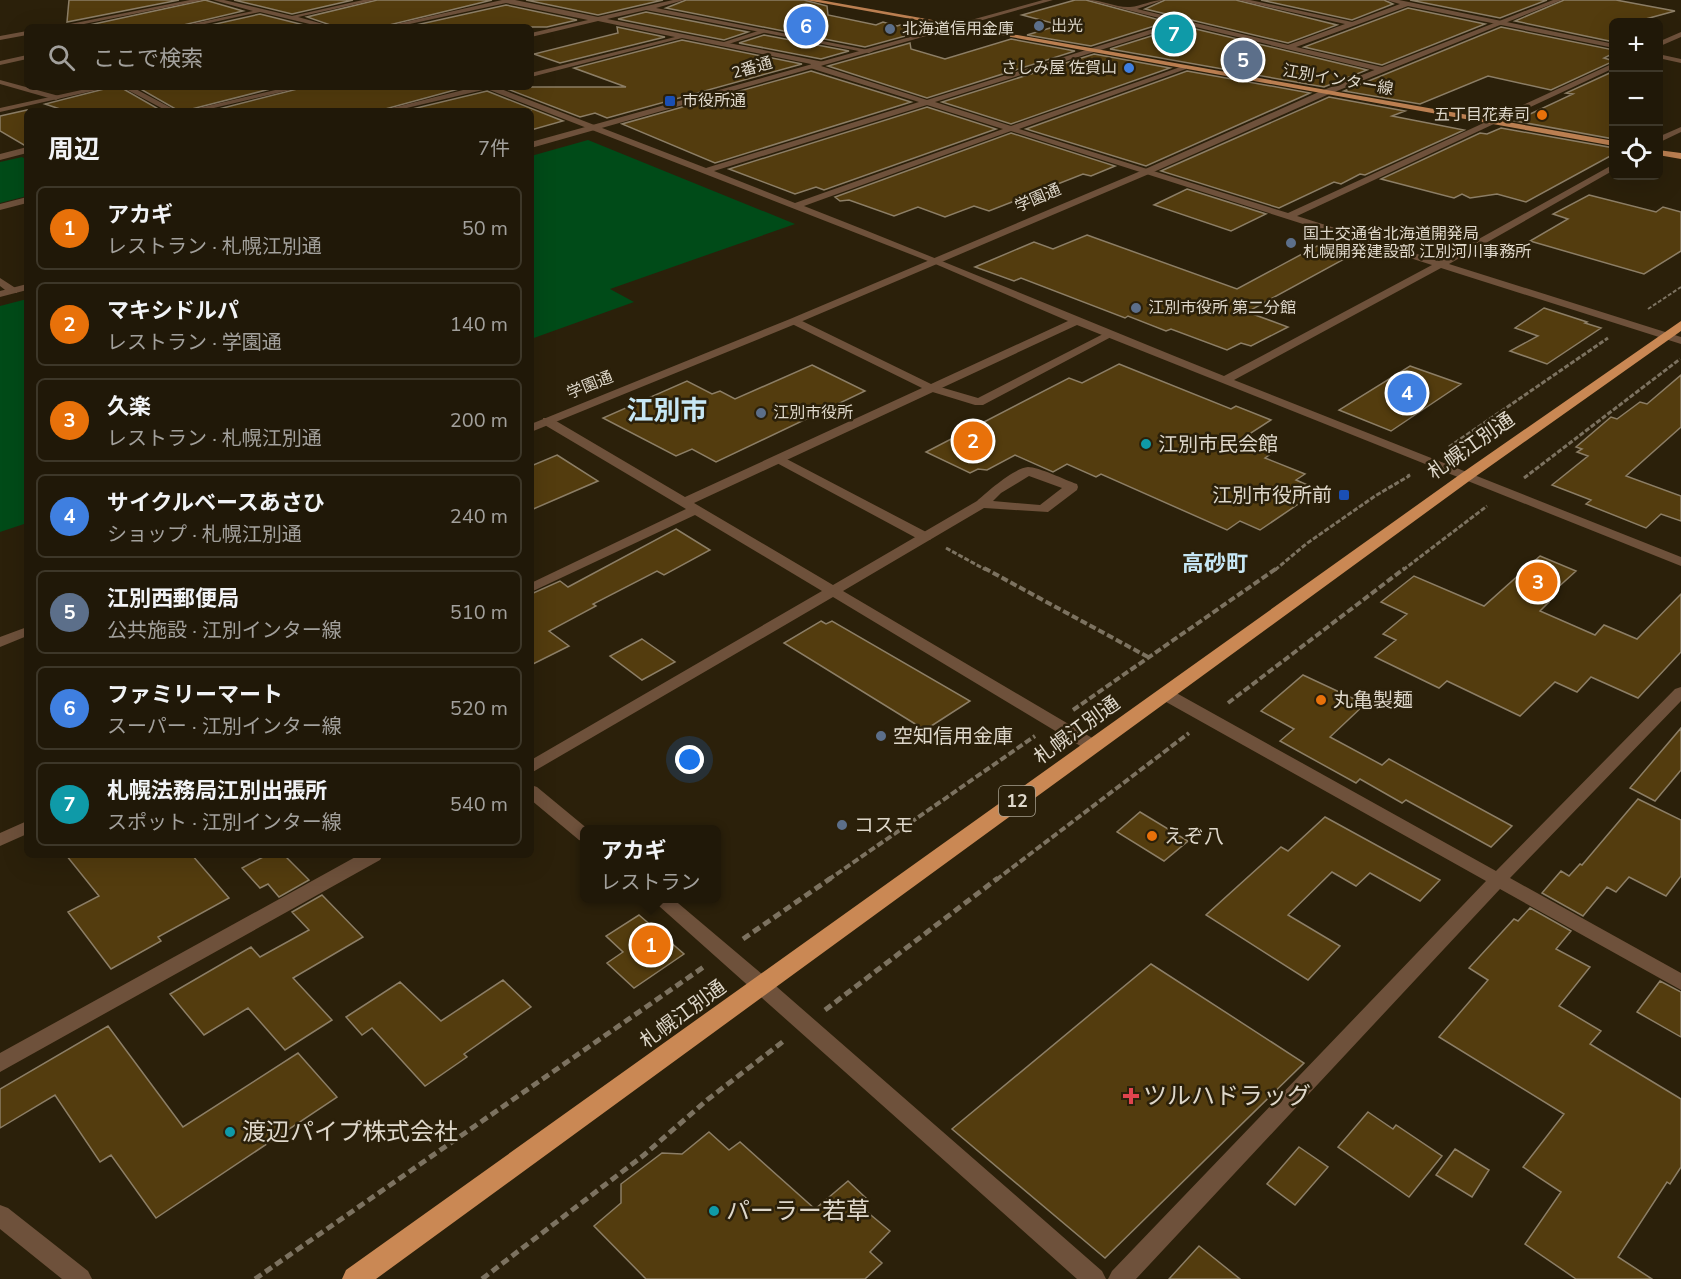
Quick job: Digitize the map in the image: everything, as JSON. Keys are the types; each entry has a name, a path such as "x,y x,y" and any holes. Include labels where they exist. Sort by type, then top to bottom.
{"highway":[{"name":"札幌江別通","path":"355,1279 1467,476 1676,334"}],"main road":[{"name":"江別インター線","path":"809,0 1609,143"},
{"path":"1663,153 1681,156"}],"street":[{"path":"74,24 200,0"},
{"path":"216,0 318,24"},
{"path":"289,17 372,0"},
{"path":"534,34 681,0"},
{"name":"2番通","path":"534,144 1050,0"},
{"path":"1091,0 1383,70"},
{"path":"1130,9 1160,0"},
{"path":"1241,0 1352,24"},
{"path":"1389,0 1609,45"},
{"name":"学園通","path":"534,427 937,261 1324,93 1559,0"},
{"path":"400,24 508,1 817,65 922,102 1627,324 1676,334"},
{"path":"1289,47 1408,4"},
{"path":"646,8 868,51"},
{"path":"195,24 262,11"},
{"path":"707,171 1182,22"},
{"path":"722,44 764,31"},
{"path":"0,38 24,34"},
{"path":"1663,43 1681,34"},
{"path":"534,74 685,37"},
{"path":"1663,57 1681,61"},
{"path":"0,63 24,58"},
{"path":"795,206 1183,67"},
{"path":"1288,217 1609,67"},
{"path":"0,82 24,89"},
{"path":"28,90 56,98"},
{"path":"0,110 92,90"},
{"path":"132,90 167,108"},
{"path":"204,108 285,90"},
{"path":"397,108 474,90"},
{"path":"495,90 937,261 1109,334 1681,561"},
{"path":"1663,139 1681,129"},
{"path":"0,157 24,151"},
{"path":"1225,380 1440,265 1609,169"},
{"path":"0,207 24,201"},
{"path":"0,281 13,291"},
{"path":"0,294 24,288"},
{"path":"794,321 930,388 979,402 1109,334"},
{"path":"534,586 779,459 1077,321"},
{"path":"547,421 1093,746"},
{"path":"779,459 925,537"},
{"path":"534,765 982,504 996,490 1028,471 1072,487 1043,509 982,504"},
{"path":"0,642 24,632"},
{"path":"1120,1279 1498,880 1681,692"},
{"path":"1165,694 1681,982"},
{"path":"534,794 580,832"},
{"path":"0,840 24,828"},
{"path":"0,1063 369,858"},
{"path":"665,903 807,1024 1094,1279"},
{"path":"0,1215 80,1279"}],"path":[{"path":"255,1279 1283,564 1306,544 1409,476 1403,464 1415,455 1424,449 1450,447 1681,286"},
{"path":"482,1279 644,1155 707,1100 1681,358"},
{"path":"945,548 1148,657"}],"green space":[{"path":"588,140 795,224 610,289 634,302 534,338 534,155"},
{"path":"24,158 24,197 0,203 0,162"},
{"path":"24,300 24,524 0,532 0,306"}],"building":[{"path":"69,0 179,0 67,22"},
{"path":"205,0 243,11 188,24 94,24"},
{"path":"234,0 353,0 292,14"},
{"path":"377,0 492,0 393,24 327,24 307,17"},
{"path":"526,0 663,0 598,15"},
{"path":"686,0 804,0 827,6 828,15 876,25 883,22 897,26 907,23 909,35 865,47 666,8"},
{"path":"1075,0 1086,0 1167,22 1091,46 1027,35 1060,25 1022,15"},
{"path":"1165,0 1236,0 1337,25 1288,43 1145,9"},
{"path":"1261,0 1384,0 1393,4 1352,20"},
{"path":"1410,0 1547,0 1500,18"},
{"path":"1564,0 1616,0 1675,11 1649,18 1609,18 1609,41 1515,21"},
{"path":"506,5 577,20 547,27 534,27 534,24 420,24"},
{"path":"1408,8 1485,24 1382,65 1304,47"},
{"path":"646,12 748,32 724,40 618,19"},
{"path":"260,14 300,24 215,24"},
{"path":"1183,26 1367,70 1324,87 1110,49"},
{"path":"617,27 665,37 560,63 534,54 618,33"},
{"path":"1501,27 1609,49 1609,56 1604,58 1609,60 1609,63 1551,90 1488,76 1420,104 1344,91"},
{"path":"764,35 849,51 821,59 739,43"},
{"path":"1011,39 1075,51 927,98 828,66 910,43 911,49 945,59"},
{"path":"682,40 802,64 607,118 595,113 580,117 510,90 534,90 534,87 626,87 574,68"},
{"path":"1094,54 1170,68 1011,124 942,102"},
{"path":"811,71 911,102 715,163 622,124"},
{"path":"1187,71 1310,93 1146,166 1026,129"},
{"path":"1609,73 1609,138 1515,121 1573,94 1566,93"},
{"path":"100,90 125,90 157,108 57,108 45,104"},
{"path":"142,90 266,90 196,108 174,108"},
{"path":"293,90 455,90 389,108 223,108"},
{"path":"487,91 530,108 416,108"},
{"path":"1329,97 1405,111 1392,116 1464,130 1365,175 1360,174 1341,184 1334,182 1279,208 1161,171"},
{"path":"927,107 996,129 824,190 816,187 795,194 729,169"},
{"path":"534,110 563,121 534,129"},
{"path":"24,111 24,145 0,131 0,116"},
{"path":"1501,128 1609,147 1609,157 1526,202 1497,194 1470,198 1462,194 1454,198 1381,179 1480,133 1487,134"},
{"path":"1011,133 1115,166 1091,176 1083,174 989,211 974,206 945,217 918,207 894,216 849,200 840,201 835,197"},
{"path":"1187,189 1266,214 1231,231 1154,205"},
{"path":"1589,195 1656,212 1663,207 1681,212 1681,251 1644,274 1530,241 1568,219 1553,214"},
{"path":"1087,235 1237,289 1317,246 1348,257 1247,312 1288,327 1251,346 1241,343 1227,350 1171,329 1166,331 1128,316 1125,318 1021,278 1014,281 975,267 1034,242 1053,249"},
{"path":"1544,308 1601,328 1547,364 1510,351 1538,336 1515,328"},
{"path":"1119,364 1231,409 1236,406 1271,420 1243,438 1275,451 1265,458 1305,474 1296,480 1319,490 1260,530 1240,521 1227,530 1101,474 1096,477 1067,464 1053,472 1015,455 987,470 978,469 970,473 926,452 1069,378 1082,383"},
{"name":"江別市役所","path":"812,365 865,391 716,462 692,449 676,456 603,418 687,381 712,394 720,391 735,399"},
{"path":"1410,366 1461,384 1391,431 1339,410"},
{"path":"1681,375 1681,427 1626,476 1681,496 1681,521 1661,514 1646,528 1586,504 1591,500 1552,485 1588,456 1577,452 1582,449 1576,447 1611,417 1617,419 1640,402 1647,404"},
{"path":"557,455 598,481 534,509 534,465"},
{"path":"676,529 710,550 664,575 657,571 593,604 596,606 549,631 569,646 534,664 534,593 560,581 568,587"},
{"path":"1540,556 1576,571 1544,600 1549,602 1540,611 1595,635 1604,625 1637,639 1681,594 1681,652 1638,698 1591,677 1577,692 1555,682 1520,716 1447,681 1439,688 1375,657 1396,640 1383,634 1407,614 1381,602 1414,576 1484,606"},
{"path":"821,621 826,624 832,621 970,701 925,730 784,643"},
{"path":"642,639 675,662 642,680 610,656"},
{"path":"1303,675 1365,704 1330,737 1382,765 1389,759 1512,826 1491,847 1406,800 1402,803 1360,779 1356,783 1280,741 1294,729 1261,711"},
{"path":"1681,728 1681,770 1655,801 1630,788"},
{"path":"1638,799 1681,820 1681,876 1666,896 1629,877 1616,892 1607,887 1583,916 1542,893 1561,871 1569,876 1580,864 1582,865"},
{"name":"えぞ八","path":"1140,812 1188,841 1164,861 1117,832"},
{"path":"1325,817 1440,880 1420,901 1370,873 1356,886 1332,872 1288,915 1340,946 1308,980 1206,915 1281,847 1288,851"},
{"path":"68,858 195,858 229,898 158,937 161,941 111,969 68,912 99,896"},
{"path":"261,858 287,858 309,880 279,897 268,884 260,888 242,868"},
{"path":"322,895 363,937 293,978 332,1020 285,1050 248,1008 204,1035 170,994 251,947 260,957 309,930 292,912"},
{"path":"1530,908 1571,931 1556,949 1590,967 1559,1006 1601,1031 1590,1044 1681,1099 1681,1167 1670,1184 1667,1182 1618,1257 1652,1279 1576,1279 1525,1244 1561,1192 1523,1167 1564,1114 1439,1037 1488,980 1469,968 1514,919 1518,921"},
{"path":"639,915 684,954 634,988 607,963 623,952 606,936"},
{"name":"ツルハドラッグ","path":"1151,964 1304,1063 1105,1258 952,1129"},
{"path":"503,980 531,1007 464,1054 467,1057 425,1086 372,1028 362,1035 346,1017 400,982 441,1021"},
{"path":"1660,981 1681,992 1681,1037 1637,1012"},
{"path":"108,1026 183,1127 298,1053 337,1097 156,1218 111,1155 100,1162 55,1095 0,1128 0,1089"},
{"path":"1368,1112 1393,1129 1396,1125 1442,1156 1409,1197 1338,1147"},
{"name":"パーラー若草","path":"709,1132 729,1150 740,1142 815,1209 848,1181 867,1199 860,1206 890,1231 870,1252 882,1263 865,1279 646,1279 594,1226 621,1203 621,1184 662,1153 682,1154"},
{"path":"1299,1147 1328,1167 1295,1205 1267,1184"},
{"path":"1455,1149 1489,1170 1472,1197 1436,1175"},
{"path":"1199,1246 1240,1279 1169,1279"}],"place":[{"name":"ファミリーマート","path":"806,26"},
{"name":"出光","path":"1039,26"},
{"name":"北海道信用金庫","path":"890,29"},
{"name":"札幌法務局江別出張所","path":"1174,34"},
{"name":"江別西郵便局","path":"1243,60"},
{"name":"さしみ屋 佐賀山","path":"1129,68"},
{"name":"市役所通","path":"670,101"},
{"name":"五丁目花寿司","path":"1542,115"},
{"name":"国土交通省北海道開発局 札幌開発建設部 江別河川事務所","path":"1291,243"},
{"name":"江別市役所 第二分館","path":"1136,308"},
{"name":"サイクルベースあさひ","path":"1407,393"},
{"name":"江別市役所","path":"761,413"},
{"name":"マキシドルパ","path":"973,441"},
{"name":"江別市民会館","path":"1146,444"},
{"name":"江別市役所前","path":"1344,495"},
{"name":"久楽","path":"1538,582"},
{"name":"丸亀製麺","path":"1321,700"},
{"name":"空知信用金庫","path":"881,736"},
{"name":"コスモ","path":"842,825"},
{"name":"えぞ八","path":"1152,836"},
{"name":"アカギ","path":"651,945"},
{"name":"ツルハドラッグ","path":"1131,1096"},
{"name":"渡辺パイプ株式会社","path":"230,1132"},
{"name":"パーラー若草","path":"714,1211"}],"district":[{"name":"江別市","path":"667,411"},
{"name":"高砂町","path":"1215,564"}]}
